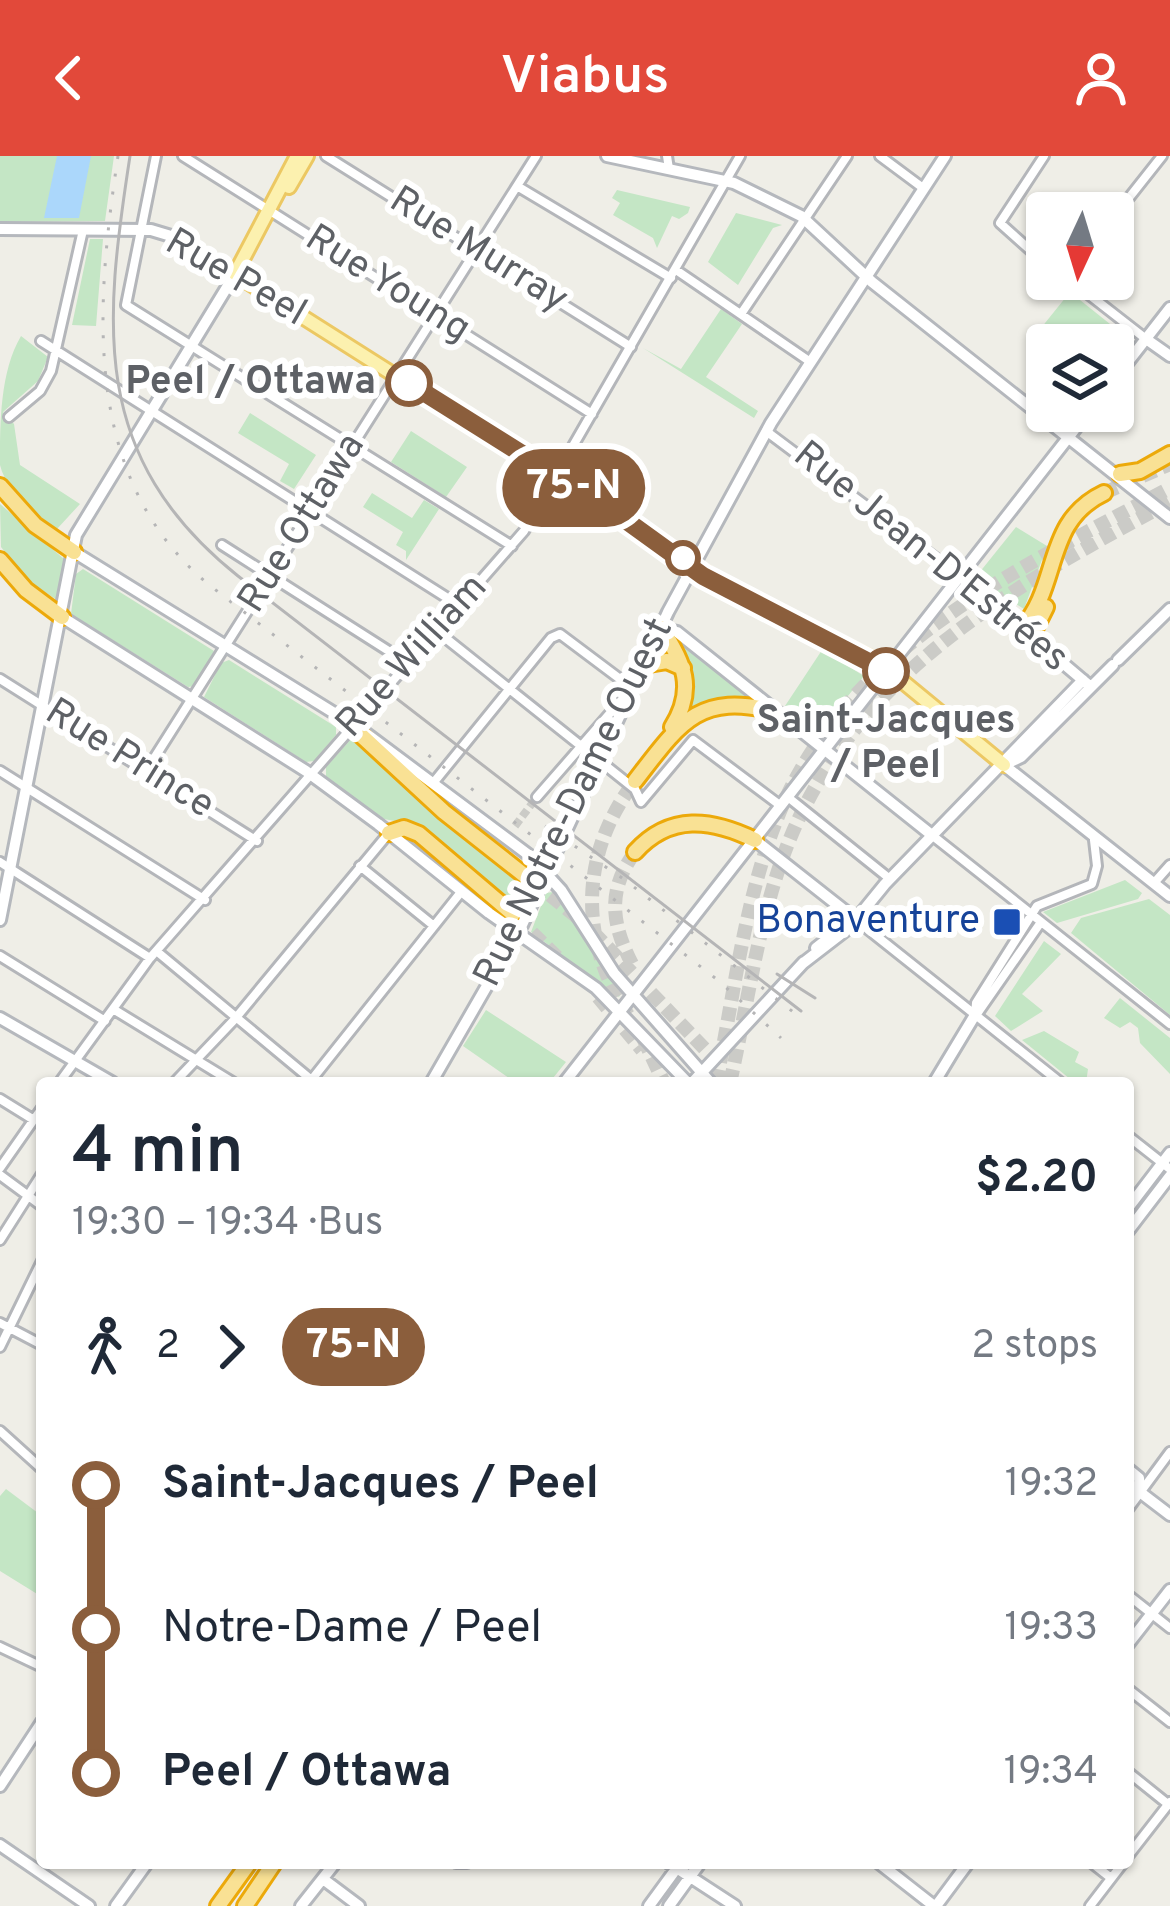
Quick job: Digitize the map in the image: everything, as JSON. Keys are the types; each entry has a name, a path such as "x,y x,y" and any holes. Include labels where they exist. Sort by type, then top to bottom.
{"highway":[{"path":"1120,474 1141,471 1170,454"},
{"path":"0,486 34,525 74,552"},
{"path":"1026,633 1047,604 1049,572 1066,523 1104,493"},
{"path":"0,560 26,590 62,617"},
{"path":"661,628 683,668 683,707 639,776 703,709 734,702 773,711"},
{"path":"643,664 664,661 683,668"},
{"path":"351,726 448,815 529,879"},
{"path":"635,852 658,832 692,822 721,825 755,840"},
{"path":"389,833 404,828 421,835 513,914"},
{"path":"218,1906 245,1869"},
{"path":"245,1906 270,1869"}],"main road":[{"path":"0,920 6,866 28,788 76,535 235,274 297,156"},
{"path":"270,211 307,156"},
{"path":"608,156 668,163 766,194 805,219 865,274 1169,516"},
{"name":"Rue Notre-Dame Ouest","path":"434,1077 518,933 692,564 766,431 946,156"},
{"name":"Rue Peel","path":"0,229 140,230 177,238 727,586 887,671 1170,896"},
{"path":"1134,354 1170,308"},
{"path":"1146,339 1170,356"},
{"path":"569,1077 1073,432"},
{"path":"1069,438 1146,499"},
{"path":"74,552 511,832 546,871 633,995 706,1077"},
{"name":"Rue Jean-D'Estrées","path":"961,577 1087,684"},
{"path":"697,1077 802,964 854,918 1004,765 1021,757 1087,684 1170,609"},
{"path":"62,617 312,775 621,1011 684,1077"},
{"path":"661,628 677,632 933,836"},
{"name":"Rue Peel","path":"1004,765 1154,883"},
{"path":"755,840 854,918"},
{"path":"938,1077 975,1015"},
{"path":"0,1018 102,1077"},
{"path":"1134,1202 1166,1168"},
{"path":"1134,1221 1166,1168"},
{"path":"1134,1474 1141,1492"},
{"path":"1134,1487 1170,1515"},
{"path":"1134,1635 1170,1590"},
{"path":"0,1786 36,1732"},
{"path":"0,1845 88,1906"},
{"path":"33,1867 36,1863"},
{"path":"116,1906 143,1869"},
{"path":"301,1906 330,1869"},
{"path":"649,1906 673,1869"},
{"path":"683,1869 735,1906"},
{"path":"669,1906 696,1869"},
{"path":"887,1869 935,1906 963,1869"},
{"path":"322,1879 359,1906"}],"street":[{"path":"156,156 126,305 512,546"},
{"name":"Rue Young","path":"183,156 592,414"},
{"name":"Rue Murray","path":"326,156 631,346"},
{"name":"Rue Ottawa","path":"146,771 536,156"},
{"name":"Rue William","path":"64,1077 155,956 512,546 740,156"},
{"path":"741,314 848,156"},
{"path":"880,156 923,188"},
{"path":"1026,247 1000,225 1044,156"},
{"path":"1134,192 1162,156"},
{"path":"517,186 741,314 809,361"},
{"path":"9,417 40,391 57,350 83,230"},
{"path":"1096,300 1146,339"},
{"path":"41,341 460,606"},
{"name":"Rue Jean-D'Estrées","path":"766,431 961,577"},
{"path":"222,545 409,664"},
{"path":"438,632 635,790 641,802 684,746 696,740 890,879"},
{"path":"434,782 557,634 632,688 537,797"},
{"name":"Rue Prince","path":"0,679 257,841"},
{"path":"0,770 205,900"},
{"path":"180,1077 237,1017 389,833"},
{"path":"933,836 1170,1024"},
{"path":"975,1015 976,1003 1037,919 1040,904 1091,885 1097,869 1094,840"},
{"path":"1154,883 1170,865"},
{"path":"6,866 155,956 306,1077"},
{"path":"360,866 434,926"},
{"path":"316,1077 461,892"},
{"path":"854,918 1052,1077"},
{"path":"0,956 105,1021"},
{"path":"113,1009 225,1077"},
{"path":"0,1100 34,1120"},
{"path":"36,1117 0,1172 36,1201"},
{"path":"1134,1141 1166,1168"},
{"path":"0,1240 36,1182"},
{"path":"0,1347 4,1326 36,1271"},
{"path":"4,1326 36,1342"},
{"path":"0,1431 36,1464"},
{"path":"1134,1501 1170,1452"},
{"path":"33,1461 36,1457"},
{"path":"1134,1599 1170,1628"},
{"path":"0,1647 36,1663"},
{"path":"1134,1694 1170,1722"},
{"path":"1134,1777 1169,1804 1134,1849"},
{"path":"1100,1869 1111,1878"},
{"path":"1090,1906 1118,1869"}],"green space":[{"path":"0,156 114,156 105,221 0,222"},
{"path":"617,190 690,207 679,219 672,216 657,248 653,238 613,215 620,203 612,198"},
{"path":"736,213 782,225 773,228 738,285 708,262"},
{"path":"90,239 103,239 96,326 72,325"},
{"path":"1064,300 1080,300 1110,324 1044,324"},
{"path":"721,309 742,324 706,377 758,411 754,418 643,348 681,369"},
{"path":"21,336 48,357 38,381 3,412 14,424 20,465 80,504 57,529 15,493 0,465 1,415 5,381"},
{"path":"250,413 316,455 294,489 280,481 289,464 238,433"},
{"path":"411,431 467,467 446,497 391,462"},
{"path":"372,493 412,518 424,500 439,509 406,560 406,551 396,545 403,532 363,507"},
{"path":"0,504 64,559 57,600 28,581 1,547"},
{"path":"1016,527 1047,546 1024,609 981,582 979,573"},
{"path":"83,569 214,651 195,686 188,687 71,614 76,574"},
{"path":"675,638 751,699 715,698 686,712 691,669"},
{"path":"822,650 864,676 819,732 785,706"},
{"path":"229,660 336,727 336,735 314,761 306,762 204,697 221,663"},
{"path":"352,738 536,876 519,915 410,824 384,819 326,777 326,767"},
{"path":"1125,880 1142,893 1138,899 1057,923 1043,912"},
{"path":"553,892 621,993 619,997 531,932 546,893"},
{"path":"1149,899 1170,915 1170,1015 1071,933 1081,918"},
{"path":"1044,941 1061,954 1022,994 1043,1011 1011,1031 995,1016"},
{"path":"1120,998 1170,1038 1170,1074 1140,1043 1138,1028 1130,1022 1120,1028 1104,1018"},
{"path":"486,1010 566,1062 554,1077 507,1077 463,1046"},
{"path":"1044,1031 1079,1052 1075,1062 1088,1069 1087,1077 1068,1077 1022,1040"},
{"path":"6,1489 36,1512 36,1593 0,1571 0,1496"}],"water":[{"path":"57,156 91,156 79,218 44,218"}],"tunnel":[{"path":"1104,493 1170,464"},
{"path":"717,1077 746,925 772,832 801,769 839,714 885,666 991,586 1170,488"},
{"path":"731,1077 779,868 807,802 844,744 887,693 991,607 1170,502"},
{"path":"628,1015 600,956 592,896 604,837 635,781"},
{"path":"515,826 537,797"},
{"path":"632,964 615,907 620,880 635,852"},
{"path":"534,882 577,917"},
{"path":"517,918 557,957"},
{"path":"593,932 723,1068"},
{"path":"598,997 642,1050"},
{"path":"643,1038 661,1077"}],"tram line":[{"path":"130,156 115,276 118,384 131,435 155,484 190,531 238,576 801,1011"},
{"path":"777,974 815,998"}],"railway":[{"path":"118,156 105,270 107,385 117,440 137,493 166,541 208,584 719,981 781,1038"},
{"path":"545,826 625,880 797,1015"}],"bus line":[{"name":"75-N","path":"409,383 613,511 703,576 886,671"}],"place":[{"name":"Peel / Ottawa","path":"409,383"},
{"name":"Saint-Jacques / Peel","path":"886,671"},
{"name":"Bonaventure","path":"1007,922"}]}
